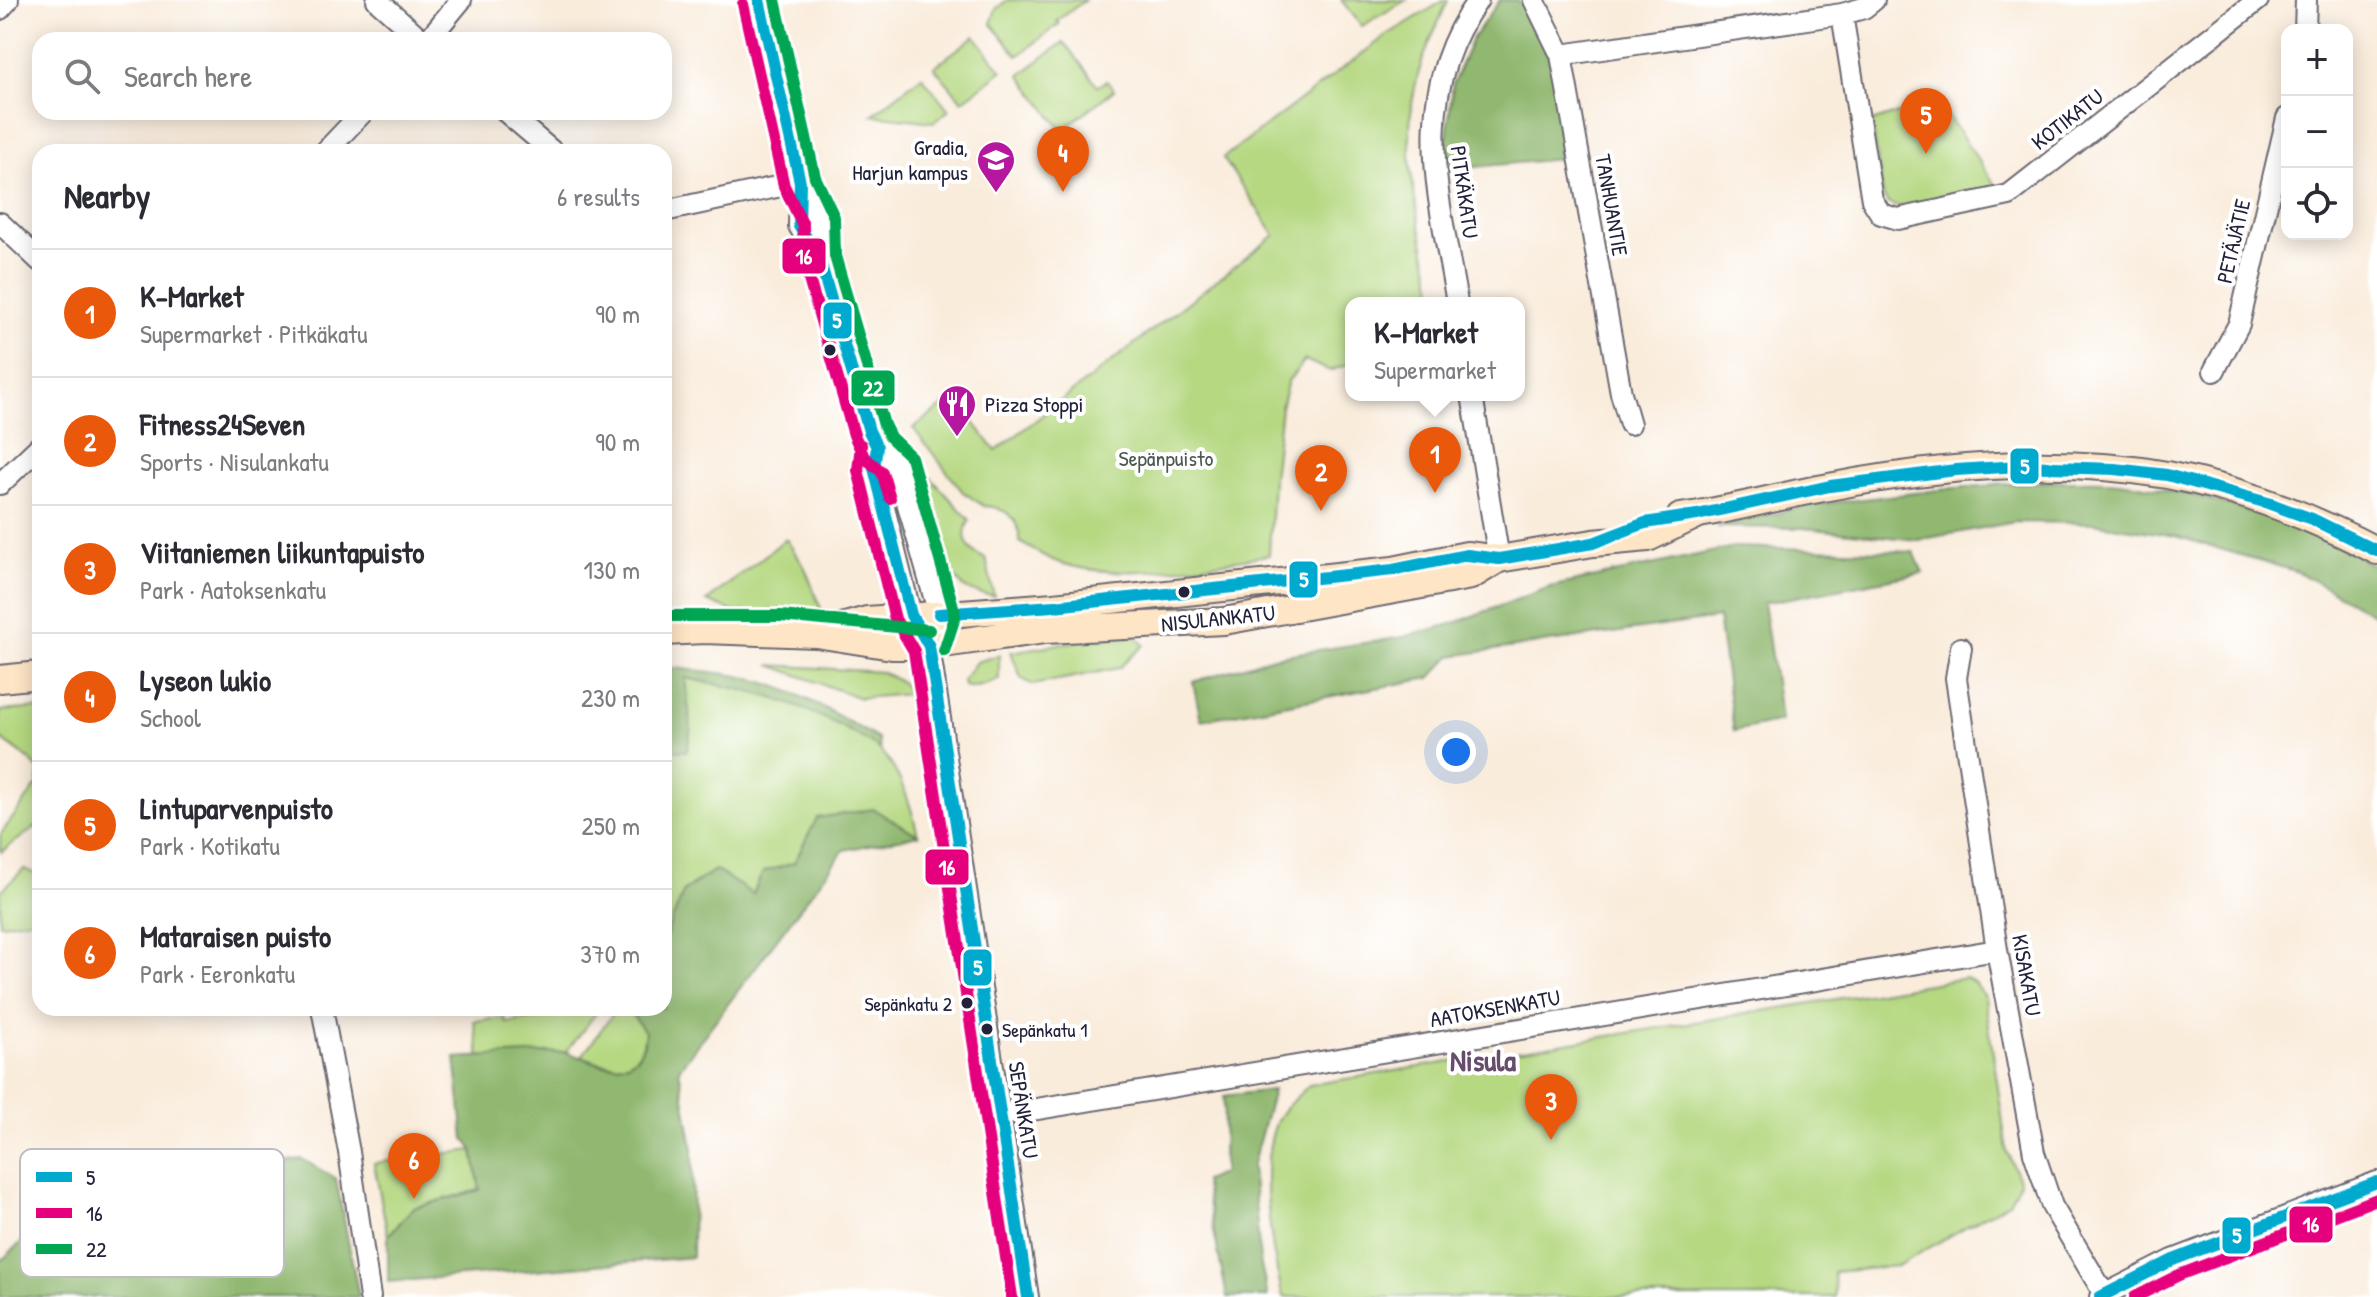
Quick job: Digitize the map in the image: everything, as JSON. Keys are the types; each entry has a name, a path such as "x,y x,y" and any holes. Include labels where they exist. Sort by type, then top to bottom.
{"main road":[{"name":"NISULANKATU","path":"816,634 867,620 911,615 1054,606 1393,570 1467,555 1499,559 1593,543 1648,538 1697,515 1830,486 2019,466 2115,469 2167,475 2268,503 2312,519 2377,551"},
{"name":"NISULANKATU","path":"816,634 892,646 929,646 1045,630 1224,621 1471,576 1499,559"},
{"path":"672,632 816,634"},
{"path":"4,677 32,675"}],"street":[{"path":"0,9 8,0"},
{"path":"377,0 415,32"},
{"path":"432,32 461,0"},
{"name":"SEPÄNKATU","path":"759,0 800,182 799,226 819,258 869,431 877,447 896,463 939,614 929,646"},
{"name":"PITKÄKATU","path":"1456,297 1433,156 1434,112 1450,51 1478,0"},
{"name":"TANHUANTIE","path":"1534,0 1561,55 1618,378 1630,424"},
{"path":"1561,55 1842,14 1864,8 1874,0"},
{"name":"KOTIKATU","path":"1842,14 1872,200 1881,214 1898,219 2009,195 2258,0"},
{"path":"2305,24 2306,0"},
{"path":"333,144 355,120"},
{"path":"515,120 544,144"},
{"name":"PETÄJÄTIE","path":"2214,371 2239,324 2281,144"},
{"path":"672,209 800,182"},
{"path":"0,223 32,253"},
{"path":"1473,401 1499,559"},
{"name":"SEPÄNKATU","path":"877,447 874,468 911,615 929,646 1028,1297"},
{"path":"0,484 32,454"},
{"name":"KISAKATU","path":"1961,648 1956,678 1997,950 2034,1153 2052,1206 2104,1296"},
{"name":"AATOKSENKATU","path":"1001,1115 1997,950"},
{"path":"324,1016 349,1152 370,1297"},
{"path":"2104,1296 2173,1260 2377,1182"}],"green space":[{"path":"1007,0 1085,0 1018,56 991,23 996,9"},
{"path":"1341,0 1406,0 1362,26"},
{"name":"Sepänpuisto","path":"1448,0 1420,68 1410,127 1413,186 1435,297 1345,297 1345,365 1330,371 1305,360 1288,381 1281,407 1273,479 1269,555 1163,570 1107,571 1058,562 1019,542 1015,521 1006,512 984,506 963,492 913,428 949,402 957,401 996,451 1275,235 1223,158 1387,35"},
{"path":"1500,0 1517,0 1526,6 1550,58 1569,158 1443,170 1453,83 1472,39"},
{"path":"975,36 1002,71 962,101 934,67"},
{"path":"1064,42 1098,86 1107,81 1114,90 1062,130 1020,75"},
{"path":"922,76 949,110 934,122 872,115"},
{"path":"1937,100 1997,187 1898,207 1888,203 1883,196 1872,122"},
{"path":"930,477 970,520 965,538 974,552 986,559 994,596 964,587 948,567 925,520 915,490 913,479"},
{"path":"2109,481 2153,487 2253,512 2285,524 2377,567 2377,616 2298,572 2176,536 2093,523 2015,522 1918,540 1803,528 1717,527 1806,506 2034,482"},
{"path":"786,539 805,568 821,609 734,612 707,601"},
{"path":"1734,547 1914,552 1923,573 1763,603 1781,721 1734,731 1718,618 1451,656 1430,678 1201,720 1193,682 1273,657 1403,637 1452,624 1550,587"},
{"path":"1135,636 1144,645 1119,668 1033,685 1021,678 1011,652 1077,641"},
{"path":"999,655 999,679 977,686 964,686 963,680 976,662"},
{"path":"770,665 882,672 901,682 910,694 860,698"},
{"path":"672,668 729,674 775,686 811,701 862,729 878,739 880,749 809,711 763,695 685,678 691,727 687,751 672,750"},
{"path":"684,678 749,691 789,703 829,720 877,747 899,779 918,835 873,809 794,863 763,872 753,894 685,891 672,921 672,750 687,750"},
{"path":"32,709 32,762 0,738 0,711"},
{"path":"32,792 32,830 1,852 0,835"},
{"path":"873,809 918,835 844,850 679,1069 693,1148 692,1257 388,1282 388,1236 413,1208 480,1190 473,1150 464,1138 455,1058 566,1052 603,1065 628,1063 637,1057 644,1045 645,1032 633,1016 672,1016 672,920 684,891 715,870 753,894 763,872 794,863 817,818"},
{"path":"24,869 32,872 32,919 0,924 0,892"},
{"path":"1965,978 1975,983 1985,998 2007,1151 2020,1182 2009,1202 1897,1266 1834,1272 1835,1297 1283,1297 1270,1231 1268,1157 1279,1117 1309,1085"},
{"path":"549,1016 594,1016 566,1052 480,1057 474,1021 505,1018 506,1023"},
{"path":"611,1016 633,1016 645,1032 643,1045 631,1061 614,1065 582,1056"},
{"path":"1273,1090 1252,1167 1260,1261 1268,1297 1227,1297 1204,1181 1223,1173 1224,1096"},
{"path":"473,1150 480,1190 413,1208 388,1236 374,1163"},
{"path":"302,1159 336,1179 359,1297 0,1297 0,1262 20,1243 20,1277 284,1277 284,1162"}],"transit line":[{"name":"5","path":"759,0 800,182 799,226 819,258 869,431 877,447 874,468 911,615 929,646 1028,1297"},
{"name":"22","path":"775,0 815,177 834,217 835,256 884,425 890,437 911,457 954,610 955,617 944,651"},
{"name":"16","path":"743,4 784,186 803,225 804,262 854,435 864,457 882,472 890,498"},
{"name":"16","path":"861,445 858,470 895,619 914,651 1012,1297"},
{"name":"5","path":"939,614 1054,606 1393,570 1467,555 1499,559 1593,543 1645,523 1830,486 1956,470 2019,466 2115,469 2167,475 2268,503 2312,519 2377,551"},
{"name":"22","path":"672,616 781,616 929,630"},
{"name":"5","path":"2100,1297 2173,1260 2377,1182"},
{"name":"16","path":"2135,1297 2179,1275 2377,1199"}],"place":[{"name":"Lintuparvenpuisto","path":"1926,154"},
{"name":"Lyseon lukio","path":"1063,192"},
{"name":"Gradia, Harjun kampus","path":"996,194"},
{"name":"Pizza Stoppi","path":"957,438"},
{"name":"K-Market","path":"1435,493"},
{"name":"Fitness24Seven","path":"1321,511"},
{"name":"Sepänkatu 2","path":"967,1003"},
{"name":"Sepänkatu 1","path":"987,1029"},
{"name":"Viitaniemen liikuntapuisto","path":"1551,1140"},
{"name":"Mataraisen puisto","path":"414,1199"}],"district":[{"name":"Nisula","path":"1483,1060"}]}
